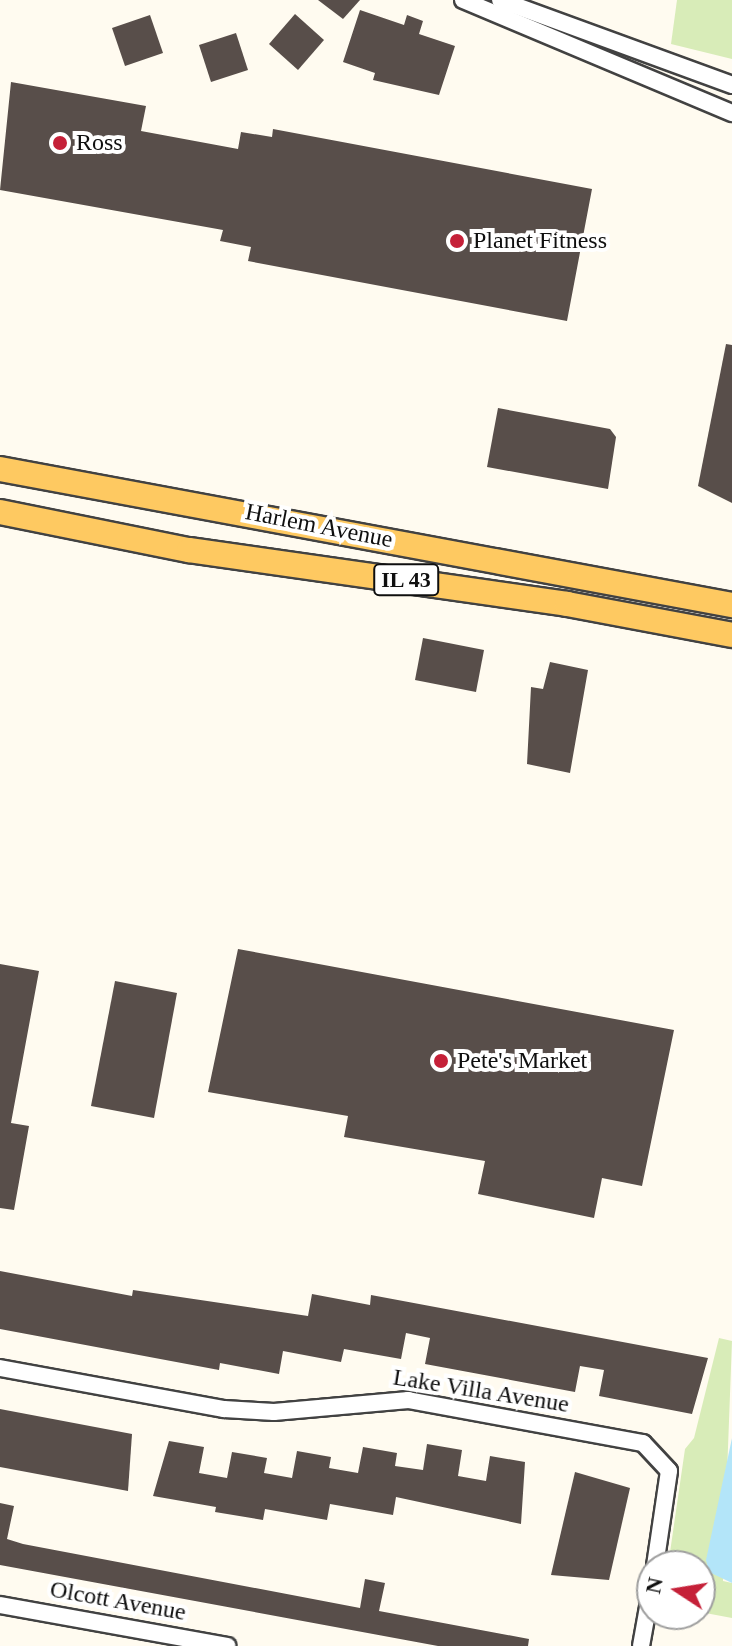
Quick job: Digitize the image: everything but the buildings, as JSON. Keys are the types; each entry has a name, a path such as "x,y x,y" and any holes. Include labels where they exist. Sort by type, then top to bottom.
{"main road":[{"name":"Harlem Avenue","path":"0,469 732,605"},
{"name":"Harlem Avenue","path":"0,512 189,550 567,604 732,635"}],"street":[{"path":"463,0 732,113"},
{"path":"500,0 542,6 732,85"},
{"name":"Lake Villa Avenue","path":"0,1368 224,1409 274,1412 408,1400 643,1443 664,1461 668,1498 658,1550"},
{"name":"Olcott Avenue","path":"0,1605 177,1641 227,1646"}],"green space":[{"path":"677,0 732,0 732,59 671,44"},
{"path":"719,1338 732,1341 723,1581 732,1583 732,1618 716,1615 716,1550 670,1550 685,1449 694,1438"}],"water":[{"path":"732,1438 732,1583 716,1575 716,1550 708,1550"}],"place":[{"name":"Ross","path":"60,143"},
{"name":"Planet Fitness","path":"457,241"},
{"name":"Pete's Market","path":"441,1061"}]}
